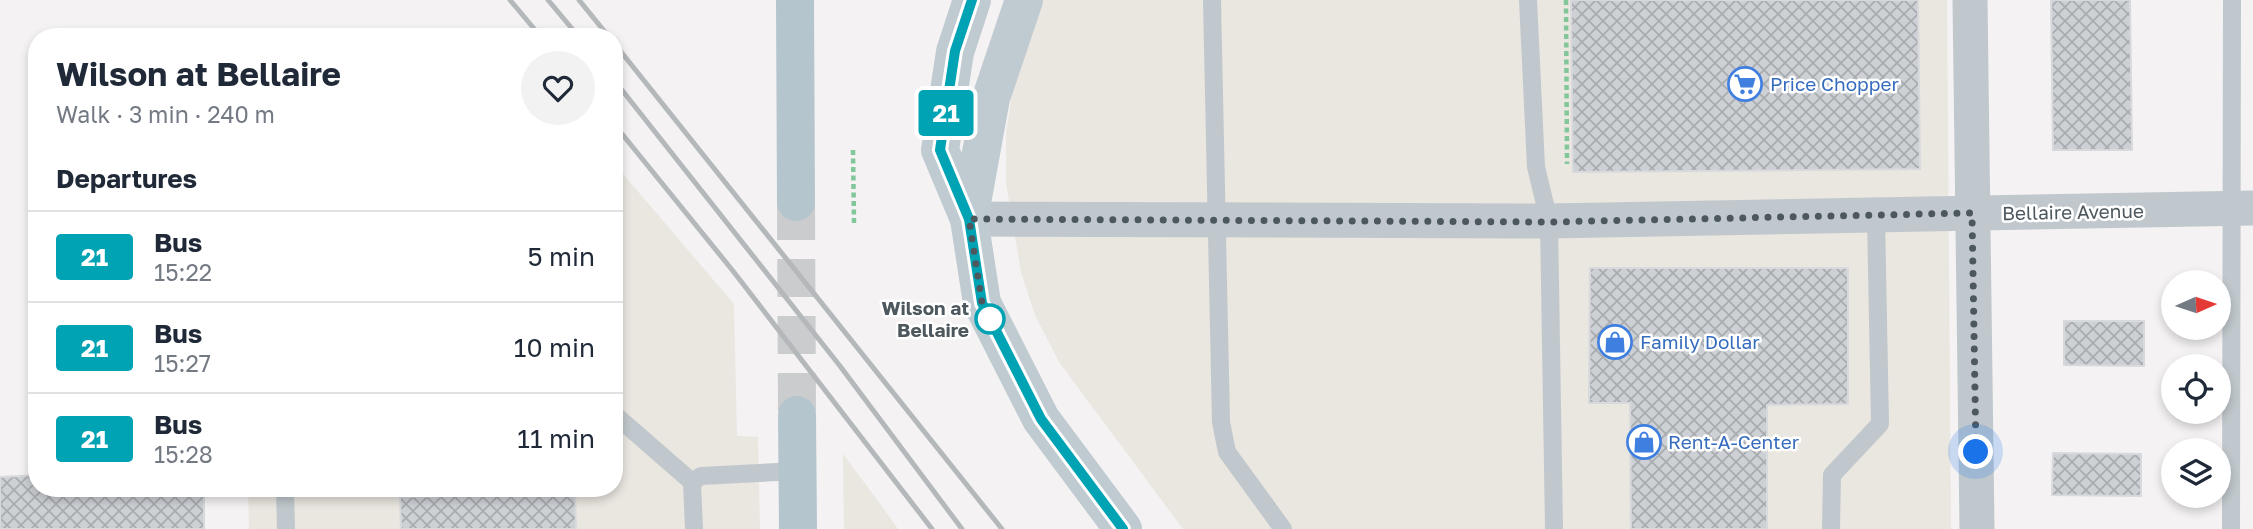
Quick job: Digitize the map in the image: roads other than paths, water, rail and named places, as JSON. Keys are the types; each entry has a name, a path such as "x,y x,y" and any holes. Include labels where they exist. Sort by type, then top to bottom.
{"main road":[{"path":"795,0 796,202"},
{"path":"972,0 955,51 940,150 969,219 982,303 1041,419 1123,529"},
{"path":"969,219 991,98 1024,0"},
{"path":"797,415 798,529"}],"street":[{"path":"1970,0 1977,529"},
{"name":"Bellaire Avenue","path":"969,219 1549,222 2241,208"}],"lane":[{"path":"1212,0 1221,422 1227,452 1283,529"},
{"path":"1528,0 1536,167 1549,222 1554,529"},
{"path":"2231,0 2241,208 2231,529"},
{"path":"1831,529 1832,475 1880,424 1876,216"},
{"path":"623,422 692,482 694,529"},
{"path":"692,482 701,476 798,471"},
{"path":"285,497 286,529"}],"tunnel":[{"path":"796,202 797,415"}],"railway":[{"path":"510,0 533,28"},
{"path":"548,0 571,28"},
{"path":"579,0 602,28"},
{"path":"623,54 1002,529"},
{"path":"623,91 840,366 962,529"},
{"path":"623,135 733,271 932,529"}],"place":[{"name":"Price Chopper","path":"1745,84"},
{"name":"Wilson at Bellaire","path":"990,319"},
{"name":"Family Dollar","path":"1615,342"},
{"name":"Rent-A-Center","path":"1644,442"}]}
